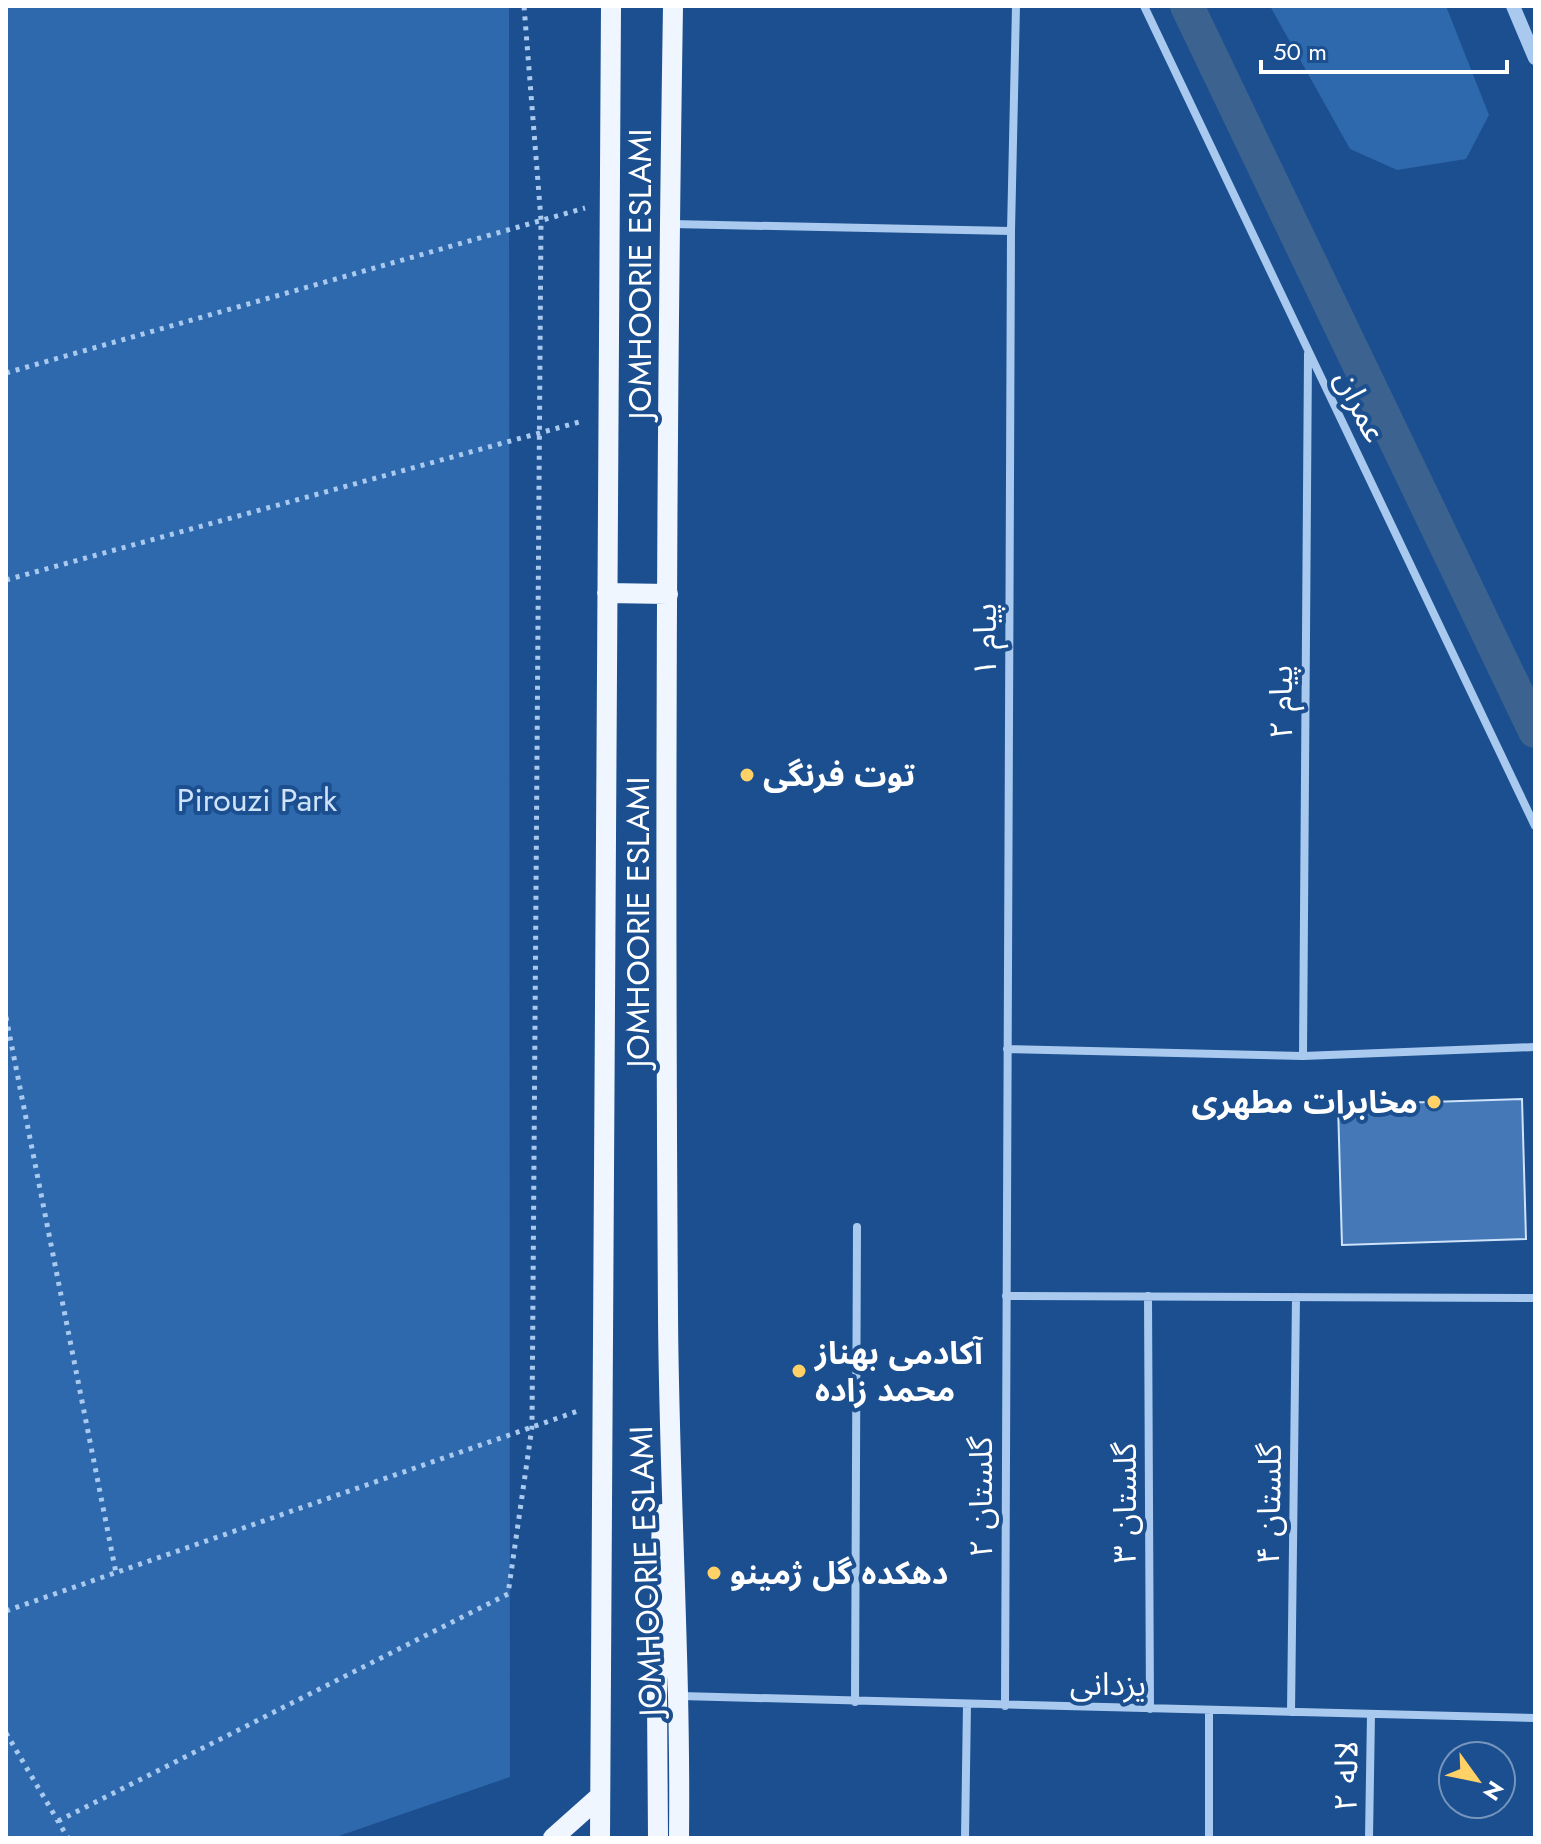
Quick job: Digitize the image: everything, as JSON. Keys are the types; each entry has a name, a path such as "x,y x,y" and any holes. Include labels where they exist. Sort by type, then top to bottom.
{"main road":[{"name":"JOMHOORIE ESLAMI","path":"600,1838 611,6"},
{"name":"JOMHOORIE ESLAMI","path":"673,6 669,224 668,1319 681,1696 679,1838"},
{"path":"607,593 668,594"},
{"path":"658,1838 657,1697 668,1319"},
{"path":"553,1838 599,1797"}],"street":[{"name":"پیام ۱","path":"1007,1049 1011,231 1016,6"},
{"name":"عمران","path":"1144,6 1535,826"},
{"path":"1513,6 1535,58"},
{"path":"669,224 1011,231"},
{"name":"پیام ۲","path":"1303,1056 1308,349"},
{"path":"1007,1049 1303,1056 1535,1047"},
{"name":"گلستان ۲","path":"1005,1706 1007,1049"},
{"path":"855,1702 857,1227"},
{"path":"1006,1296 1535,1298"},
{"name":"گلستان ۳","path":"1148,1296 1150,1709"},
{"name":"گلستان ۴","path":"1291,1712 1296,1297"},
{"name":"یزدانی","path":"681,1696 1535,1718"},
{"path":"965,1838 967,1704"},
{"path":"1209,1711 1209,1838"},
{"name":"لاله ۲","path":"1369,1838 1371,1714"}],"path":[{"path":"58,1821 508,1594 532,1427 541,220 524,6"},
{"path":"6,373 609,201"},
{"path":"6,580 608,414"},
{"path":"6,1017 116,1573"},
{"path":"6,1611 602,1403"},
{"path":"6,1733 68,1838"}],"green space":[{"name":"Pirouzi Park","path":"6,6 509,6 510,1777 333,1838 6,1838"},
{"path":"1270,6 1446,6 1489,115 1466,159 1397,170 1350,149"}],"building":[{"path":"1522,1099 1526,1239 1342,1245 1338,1105"}],"waterway":[{"path":"1187,6 1535,731"}],"place":[{"name":"توت فرنگی","path":"747,775"},
{"name":"مخابرات مطهری","path":"1434,1102"},
{"name":"آکادمی بهناز محمد زاده","path":"799,1371"},
{"name":"دهکده گل ژمینو","path":"714,1573"}]}
